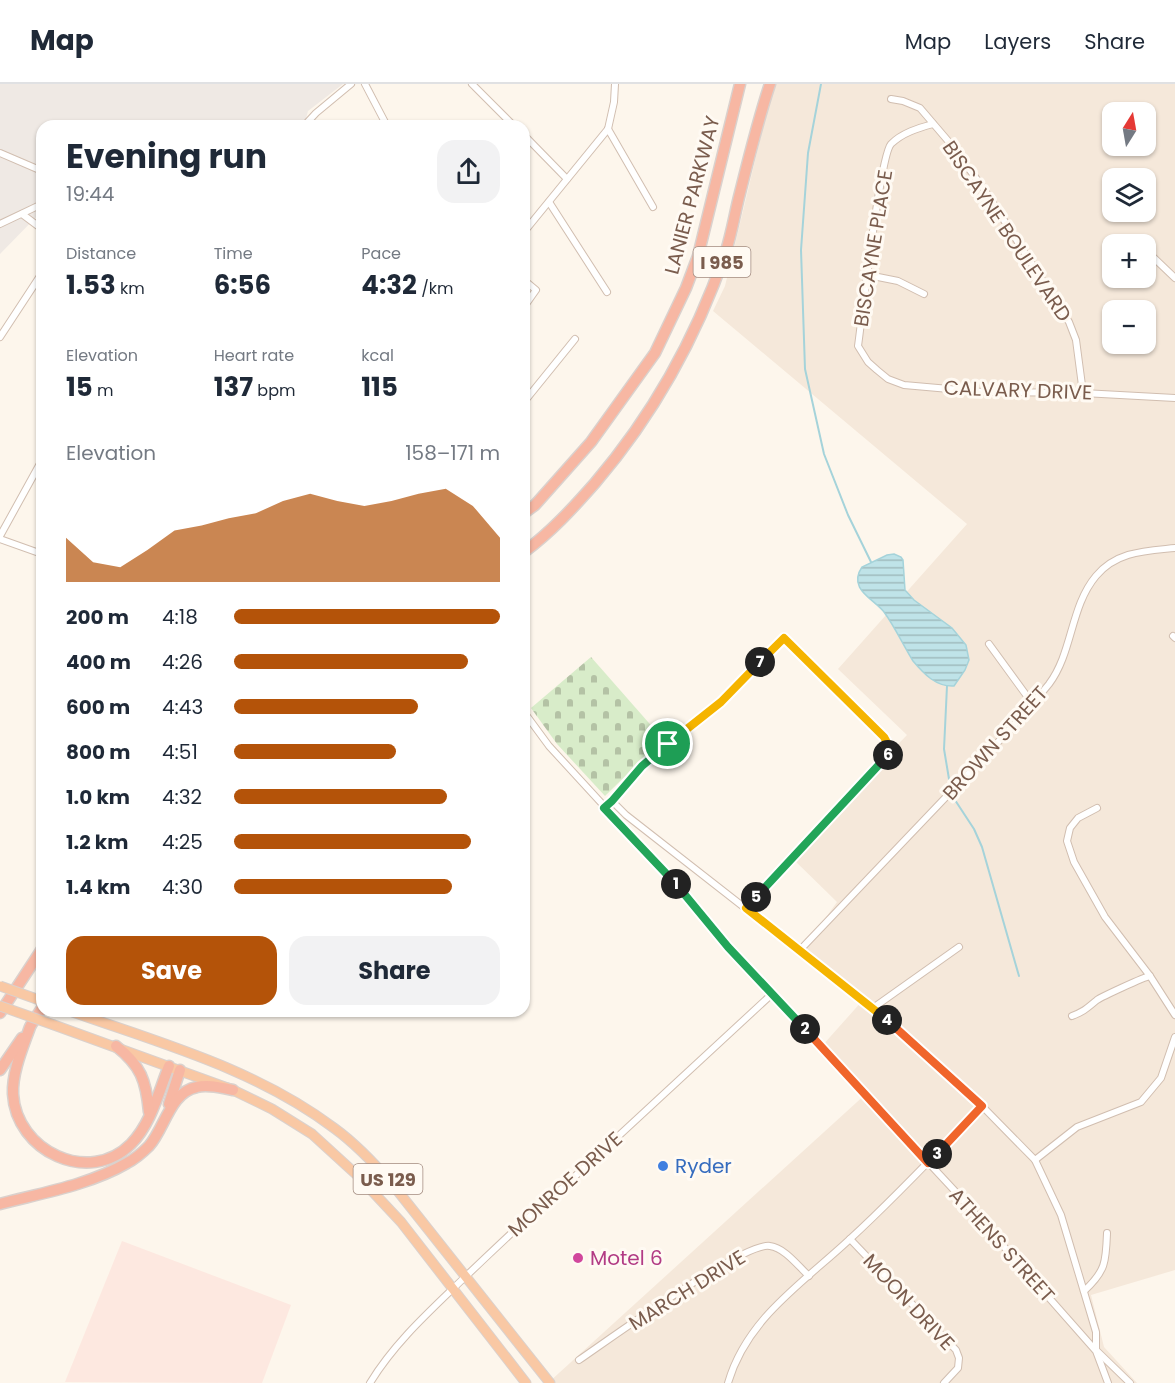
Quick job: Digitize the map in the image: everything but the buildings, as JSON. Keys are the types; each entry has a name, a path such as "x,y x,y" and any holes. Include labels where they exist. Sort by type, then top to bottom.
{"highway":[{"name":"LANIER PARKWAY","path":"530,509 591,442 655,353 686,288 698,256 740,84"},
{"name":"I 985","path":"530,547 571,511 623,450 674,373 707,301 727,249 758,122 770,84"},
{"path":"0,1013 36,957"},
{"path":"0,986 36,999"},
{"name":"US 129","path":"0,1006 233,1090 282,1115 320,1140 401,1222 526,1383"},
{"path":"0,1070 36,1017"},
{"path":"30,1027 18,1066 13,1094 19,1118 25,1131 54,1155 69,1161 85,1162 107,1158 123,1151 131,1144 142,1130 175,1048 87,1017"},
{"path":"116,1046 140,1070 147,1092 149,1114"},
{"name":"US 129","path":"175,1048 253,1079 335,1128 387,1177 548,1380"},
{"path":"164,1121 187,1053"},
{"path":"0,1204 72,1185 126,1164 149,1145 177,1098 186,1090 208,1086 233,1090"}],"street":[{"path":"311,120 351,84"},
{"path":"365,84 384,120"},
{"path":"472,84 508,120"},
{"path":"530,225 608,129 615,84"},
{"name":"BISCAYNE BOULEVARD","path":"891,99 920,108 984,189 1069,322 1076,340 1083,393"},
{"name":"BISCAYNE PLACE","path":"868,362 858,346 878,197 890,146 914,130 933,124"},
{"path":"608,129 653,207"},
{"path":"530,141 567,179"},
{"path":"0,153 36,168"},
{"path":"549,202 607,292"},
{"path":"0,225 36,207"},
{"path":"22,214 36,224"},
{"path":"1156,260 1175,278"},
{"path":"868,275 898,281 924,294"},
{"path":"0,337 36,282"},
{"path":"530,285 536,290 530,298"},
{"path":"530,395 575,339"},
{"name":"CALVARY DRIVE","path":"868,362 888,379 904,385 983,392 1083,393 1175,398"},
{"path":"36,471 0,537 36,552"},
{"name":"BROWN STREET","path":"800,950 964,779 1050,682 1061,663 1083,597 1096,576 1119,557 1132,552 1175,548"},
{"path":"604,808 642,766 693,722 721,702 784,638 864,716 884,737 891,750 746,908"},
{"path":"989,644 1032,703"},
{"name":"ATHENS STREET","path":"530,720 549,746 672,879 728,947 928,1163 1096,1351 1108,1383"},
{"path":"612,801 626,815 873,1008 982,1106 1035,1160 1062,1215 1096,1332 1096,1351 1130,1383"},
{"path":"1096,808 1078,818 1070,828 1067,841 1074,862 1105,917 1150,976 1175,1015"},
{"path":"873,1008 959,946"},
{"path":"1072,1016 1089,1009 1097,1000 1150,976"},
{"name":"MONROE DRIVE","path":"370,1383 404,1336 467,1275 524,1220 560,1191 772,994"},
{"path":"1035,1160 1077,1127 1141,1102 1161,1078 1175,1042"},
{"path":"728,1383 734,1364 752,1332 790,1290 850,1239 928,1163 982,1106"},
{"path":"1084,1291 1097,1279 1104,1268 1107,1233"},
{"name":"MOON DRIVE","path":"850,1239 956,1350 959,1358 958,1368 945,1383"},
{"name":"MARCH DRIVE","path":"579,1360 687,1287 748,1250 761,1245 780,1249 809,1276"}],"shaded area":[{"path":"0,84 343,84 308,111 306,120 36,120 36,217 0,254"},
{"path":"775,84 1175,84 1175,1270 1091,1295 1104,1347 1137,1383 548,1383 868,1092 822,1046 863,1000 804,948 837,902 790,856 907,735 838,669 967,524 713,311 725,286"},
{"path":"122,1241 291,1305 262,1383 65,1382"}],"green space":[{"path":"591,657 663,739 605,796 557,744 531,708"}],"water":[{"path":"894,554 903,560 905,590 914,600 952,628 966,645 969,660 954,686 936,682 922,671 913,661 884,612 860,587 858,575 862,567"}],"waterway":[{"path":"821,84 808,153 801,250 805,369 824,454 848,515 871,562"},
{"path":"947,686 944,749 950,785"},
{"path":"953,797 974,829 982,847 1019,976"}],"place":[{"name":"Ryder","path":"663,1166"},
{"name":"Motel 6","path":"578,1258"}],"route":[{"path":"784,638 864,716 889,744 891,750 884,760 746,908 873,1008 982,1106 928,1163 728,947 672,879 604,808 642,766 668,744 721,702 784,638"}]}
